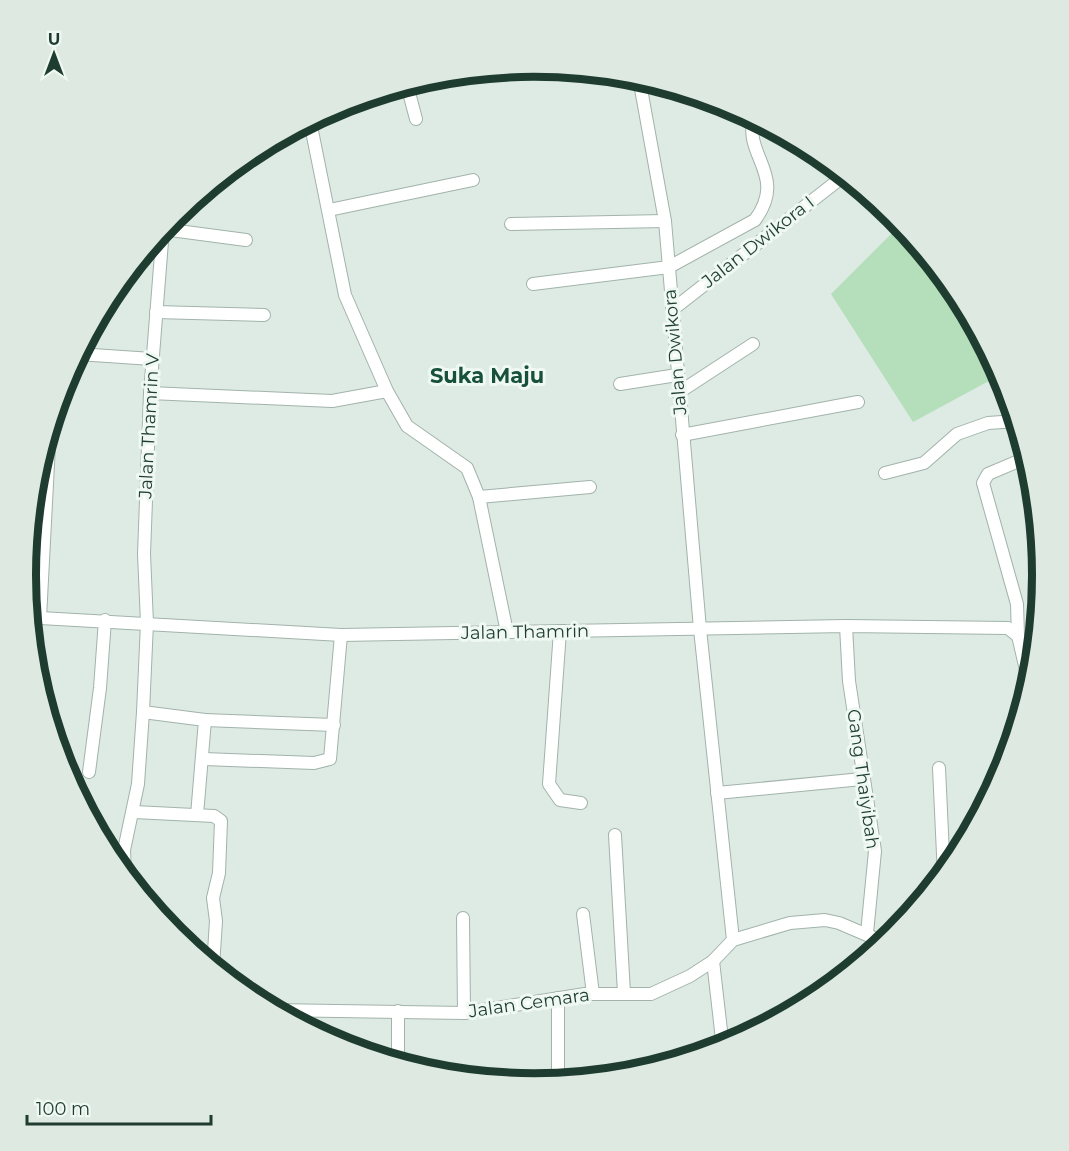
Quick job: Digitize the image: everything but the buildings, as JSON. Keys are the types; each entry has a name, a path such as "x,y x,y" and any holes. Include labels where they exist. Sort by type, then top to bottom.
{"street":[{"name":"Jalan Dwikora","path":"641,89 665,221 676,375 700,629"},
{"path":"409,93 416,119"},
{"path":"532,284 669,267 756,220 768,193 768,177 753,138 754,127"},
{"path":"312,129 345,295 387,391 407,426 467,468 479,497 507,632"},
{"path":"329,210 473,180"},
{"name":"Jalan Dwikora I","path":"672,310 838,180"},
{"path":"511,224 665,221"},
{"path":"175,231 246,240"},
{"name":"Jalan Thamrin V","path":"124,858 124,850 134,812 143,712 147,623 144,554 150,393 162,245"},
{"path":"156,312 264,315"},
{"path":"678,393 753,344"},
{"path":"87,355 152,359"},
{"path":"620,384 676,375"},
{"path":"150,393 332,401 387,391"},
{"path":"682,435 858,402"},
{"path":"885,473 924,463 957,434 988,423 1009,422"},
{"path":"1019,461 988,474 983,483 1017,604 1018,636 1027,654"},
{"path":"37,598 47,473"},
{"path":"479,497 590,487"},
{"path":"40,508 45,508"},
{"name":"Jalan Thamrin","path":"38,616 341,635 846,626 1008,628 1018,636"},
{"path":"89,772 100,688 105,621"},
{"name":"Gang Thaiyibah","path":"846,626 849,681 859,742 862,779 875,851 867,933"},
{"path":"700,629 732,940"},
{"path":"560,631 549,784 560,800 581,803"},
{"path":"204,759 323,763 330,759 341,635"},
{"path":"143,712 205,720 334,725"},
{"path":"197,815 204,759 205,720"},
{"path":"939,768 943,860"},
{"path":"717,793 862,779"},
{"path":"134,812 214,816 221,821 219,873 213,898 216,921 214,956"},
{"path":"615,835 624,993"},
{"path":"583,914 593,994"},
{"path":"463,918 464,1013"},
{"name":"Jalan Cemara","path":"291,1010 464,1013 593,994 651,994 713,961 732,940 775,926 825,920 876,938"},
{"path":"713,961 722,1037"},
{"path":"558,998 558,1073"},
{"path":"398,1011 398,1055"}],"green space":[{"path":"890,227 930,272 949,299 982,355 993,380 913,422 831,294 891,234"}],"district":[{"name":"Suka Maju","path":"487,375"}]}
